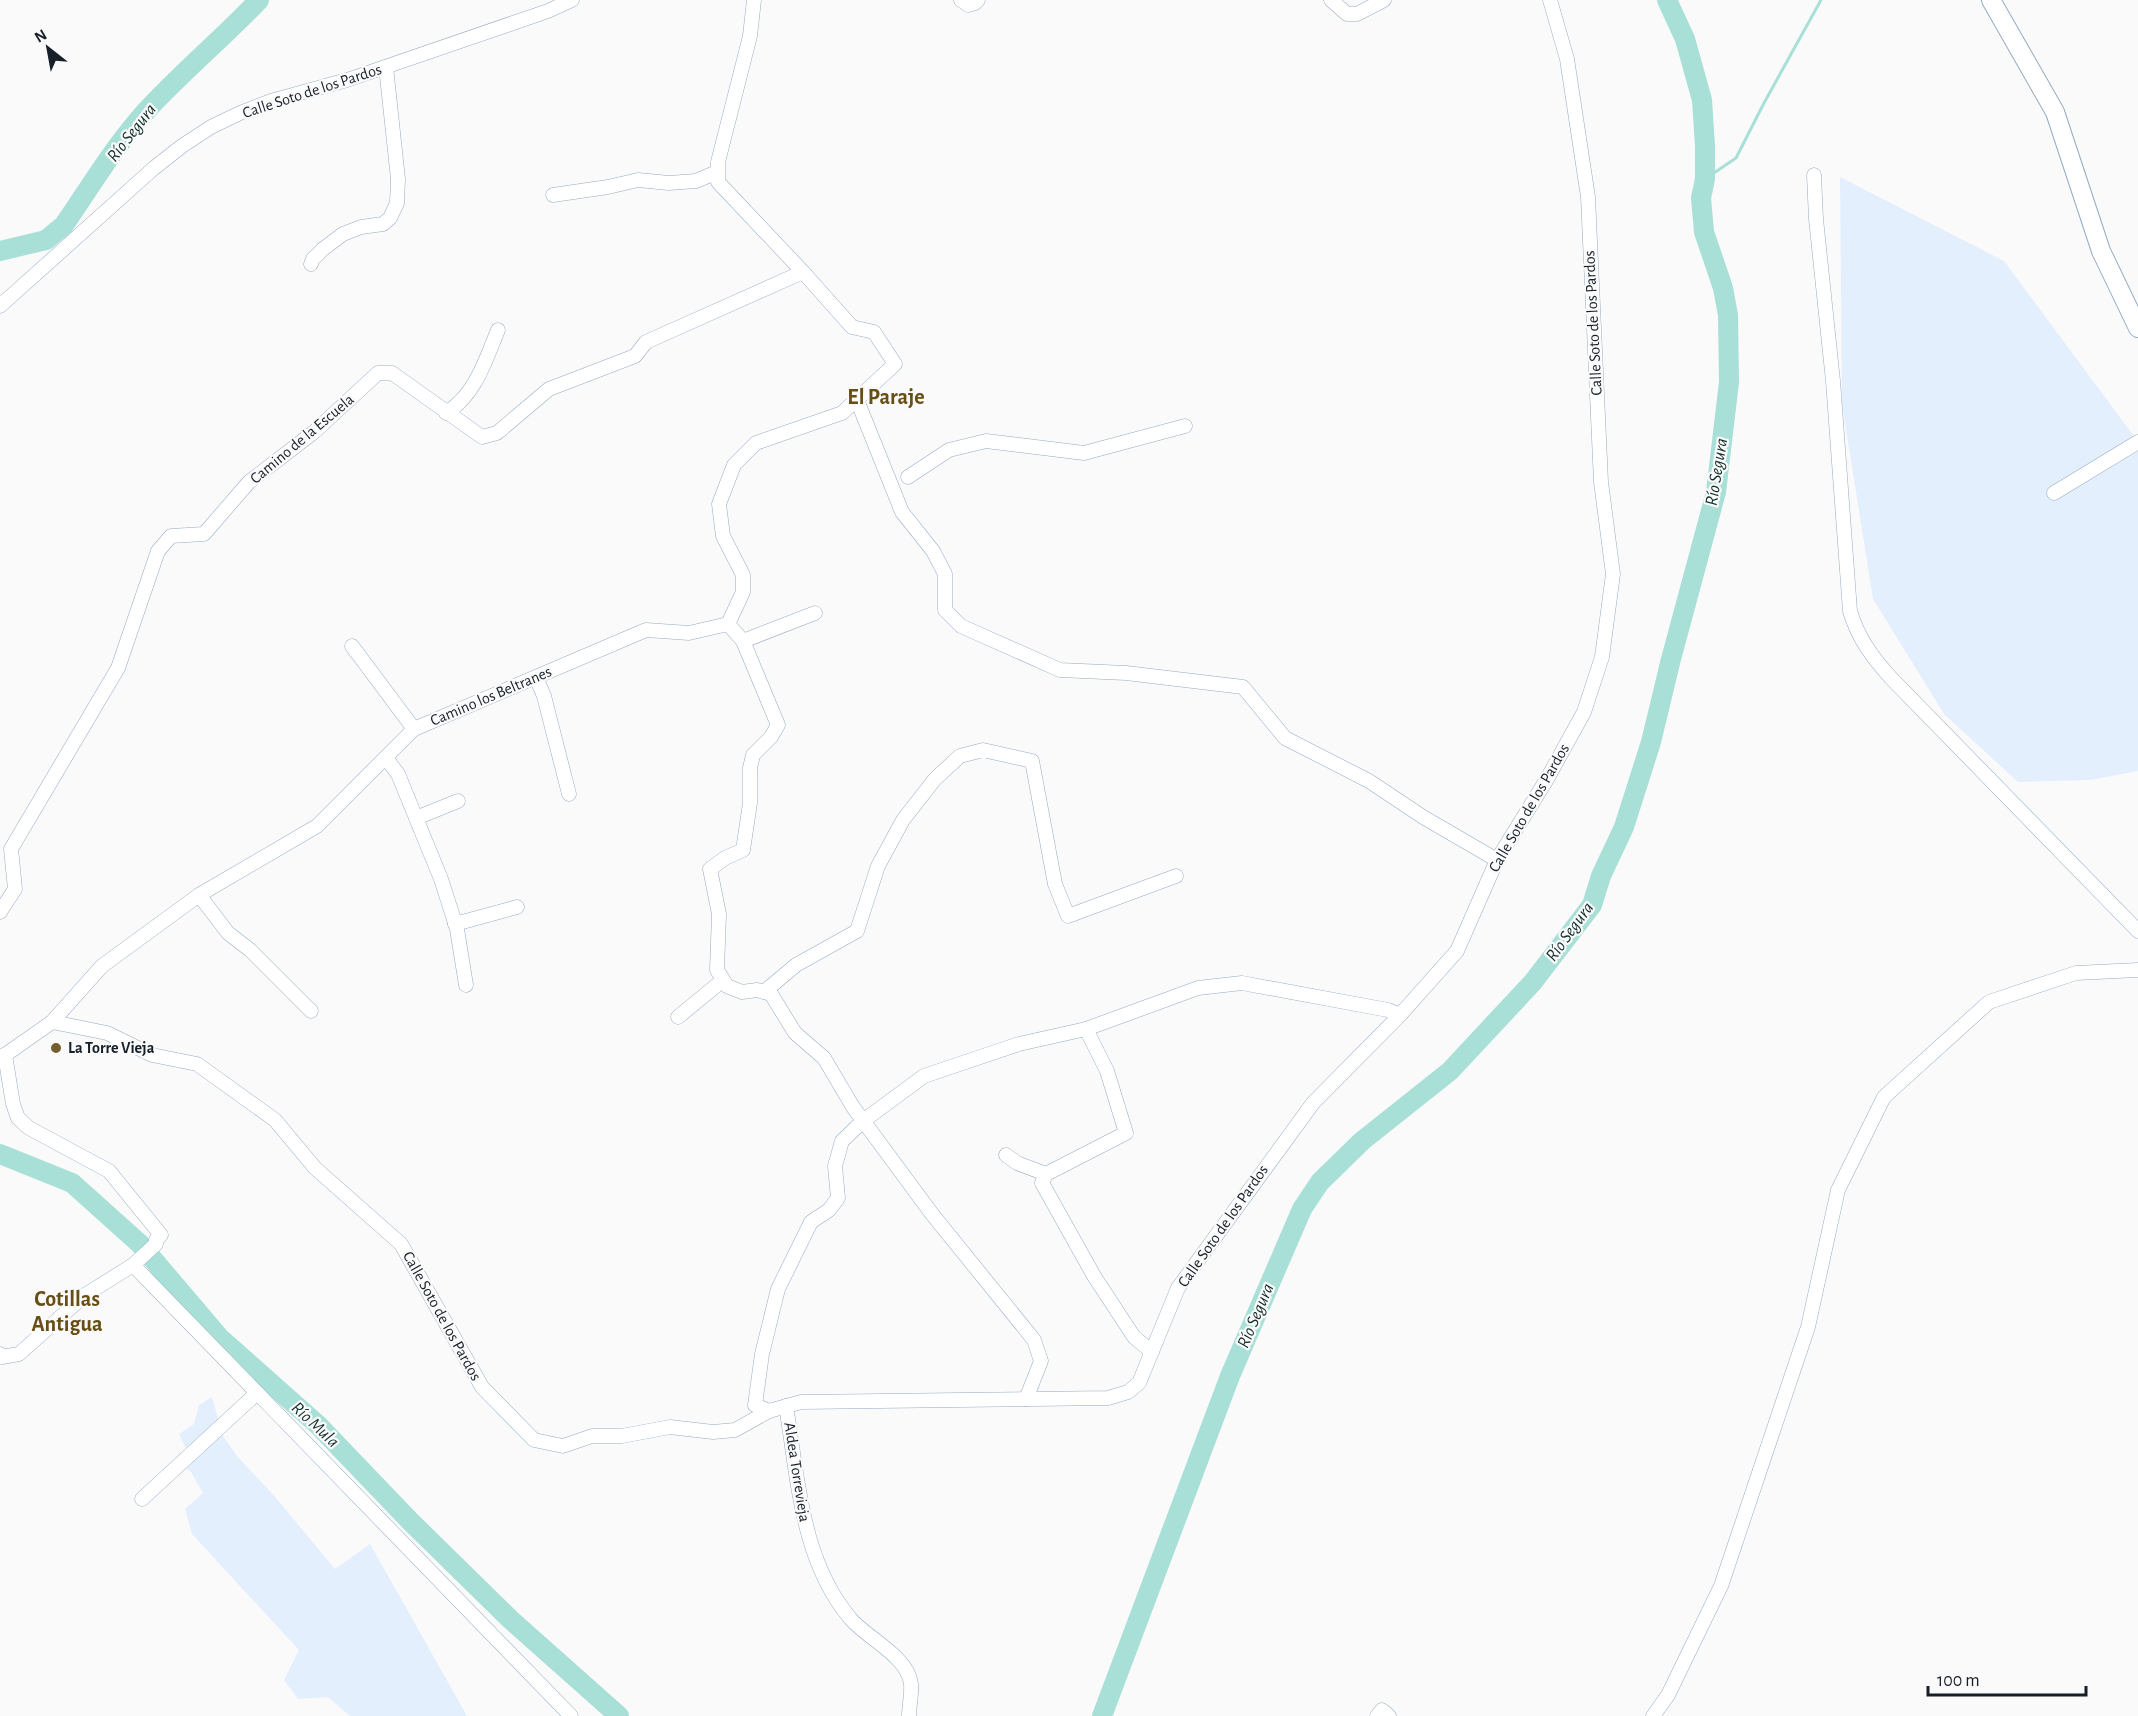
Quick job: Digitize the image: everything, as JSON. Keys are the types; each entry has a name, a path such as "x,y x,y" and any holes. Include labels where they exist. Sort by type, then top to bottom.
{"main road":[{"path":"1991,0 2055,112 2101,251 2135,317"}],"street":[{"name":"Calle Soto de los Pardos","path":"0,306 154,168 211,127 271,101 386,67 548,11 572,0"},
{"path":"754,0 750,36 718,162 718,182 852,327 874,332 895,364 842,413 756,443 734,465 719,504 723,536 743,575 743,592 728,624 743,642 778,725 771,737 753,754 750,768 750,803 743,850 725,858 710,869 719,915 717,970 727,986 742,992 771,994 795,1033 824,1058 863,1121 932,1214 1034,1340 1041,1361 1026,1399"},
{"path":"961,0 968,5 978,0"},
{"path":"1331,0 1347,14 1357,14 1384,0"},
{"name":"Calle Soto de los Pardos","path":"52,1022 107,1033 152,1055 197,1064 275,1120 315,1168 401,1244 482,1387 534,1440 563,1446 592,1436 622,1436 670,1427 713,1432 735,1430 769,1411 801,1402 1108,1398 1128,1392 1139,1383 1178,1288 1313,1103 1400,1015 1457,951 1497,860 1547,779 1584,712 1602,657 1612,574 1600,482 1588,197 1567,59 1550,0"},
{"path":"310,264 323,249 343,234 361,227 383,224 390,218 397,202 398,179 386,67"},
{"path":"553,195 638,180 669,183 696,181 717,172"},
{"path":"1814,175 1816,219 1833,381 1850,611 1855,629 1866,649 1891,678 2138,931"},
{"name":"Camino de la Escuela","path":"0,912 15,889 11,849 118,668 158,551 171,536 204,534 249,482 314,432 378,373 392,373 446,413 482,436 497,433 549,389 635,356 646,342 803,272"},
{"path":"446,413 459,405 477,382 498,330"},
{"path":"857,400 902,512 933,551 945,574 945,610 961,626 1060,670 1126,673 1243,687 1285,738 1369,781 1422,817 1497,860"},
{"path":"908,477 949,450 986,441 1084,453 1185,426"},
{"path":"2054,494 2138,442"},
{"path":"743,642 815,614"},
{"name":"Camino los Beltranes","path":"2,1056 52,1022 102,966 199,895 317,826 414,729 646,630 689,633 728,624"},
{"path":"352,646 414,729"},
{"path":"536,677 544,696 569,794"},
{"path":"764,992 796,965 857,932 878,866 903,820 934,779 960,756 983,750 1032,761 1055,884 1068,916 1176,876"},
{"path":"386,758 398,774 441,879 455,924 466,985"},
{"path":"416,818 458,801"},
{"path":"199,895 228,933 250,950 311,1011"},
{"path":"455,924 517,907"},
{"path":"1653,1716 1668,1695 1721,1586 1808,1327 1838,1190 1884,1097 1989,1002 2076,973 2138,970"},
{"path":"678,1017 723,980"},
{"path":"769,1411 754,1405 762,1354 778,1289 811,1222 830,1210 838,1198 835,1166 842,1141 863,1121 924,1076 1019,1044 1086,1029 1198,988 1242,983 1388,1010 1400,1015"},
{"path":"1086,1029 1107,1071 1126,1133 1046,1174 1042,1183 1094,1276 1134,1337 1152,1352"},
{"path":"0,1354 2,1357 19,1354 86,1295 133,1265 152,1248 161,1235 110,1170 29,1128 18,1118 2,1056"},
{"path":"1006,1155 1017,1163 1046,1174"},
{"path":"133,1265 571,1716"},
{"path":"142,1499 257,1393"},
{"name":"Aldea Torrevieja","path":"786,1406 804,1526 828,1588 851,1620 891,1653 903,1667 911,1682 909,1716"},
{"path":"1377,1716 1382,1710 1389,1716"}],"shaded area":[{"path":"1840,177 2004,261 2138,439 2138,771 2090,780 2018,782 1944,714 1873,599 1842,404"},
{"path":"212,1397 223,1436 238,1457 276,1498 335,1569 370,1544 467,1716 350,1716 328,1697 298,1699 284,1680 299,1650 192,1534 185,1509 203,1493 191,1472 179,1463 189,1455 179,1434 194,1424 199,1405"}],"waterway":[{"name":"Río Segura","path":"0,251 46,240 64,225 104,166 147,110 259,0"},
{"name":"Río Segura","path":"1102,1716 1230,1376 1302,1209 1320,1182 1362,1141 1450,1071 1533,982 1592,905 1601,876 1624,827 1651,742 1716,492 1729,382 1728,315 1723,288 1704,232 1701,198 1705,179 1702,100 1685,39 1667,0"},
{"path":"1705,179 1736,158 1821,0"},
{"name":"Río Mula","path":"0,1154 72,1183 140,1244 220,1338 318,1425 409,1520 511,1620 619,1716"}],"place":[{"name":"La Torre Vieja","path":"56,1048"}],"district":[{"name":"El Paraje","path":"886,397"},
{"name":"Cotillas Antigua","path":"67,1312"}]}
